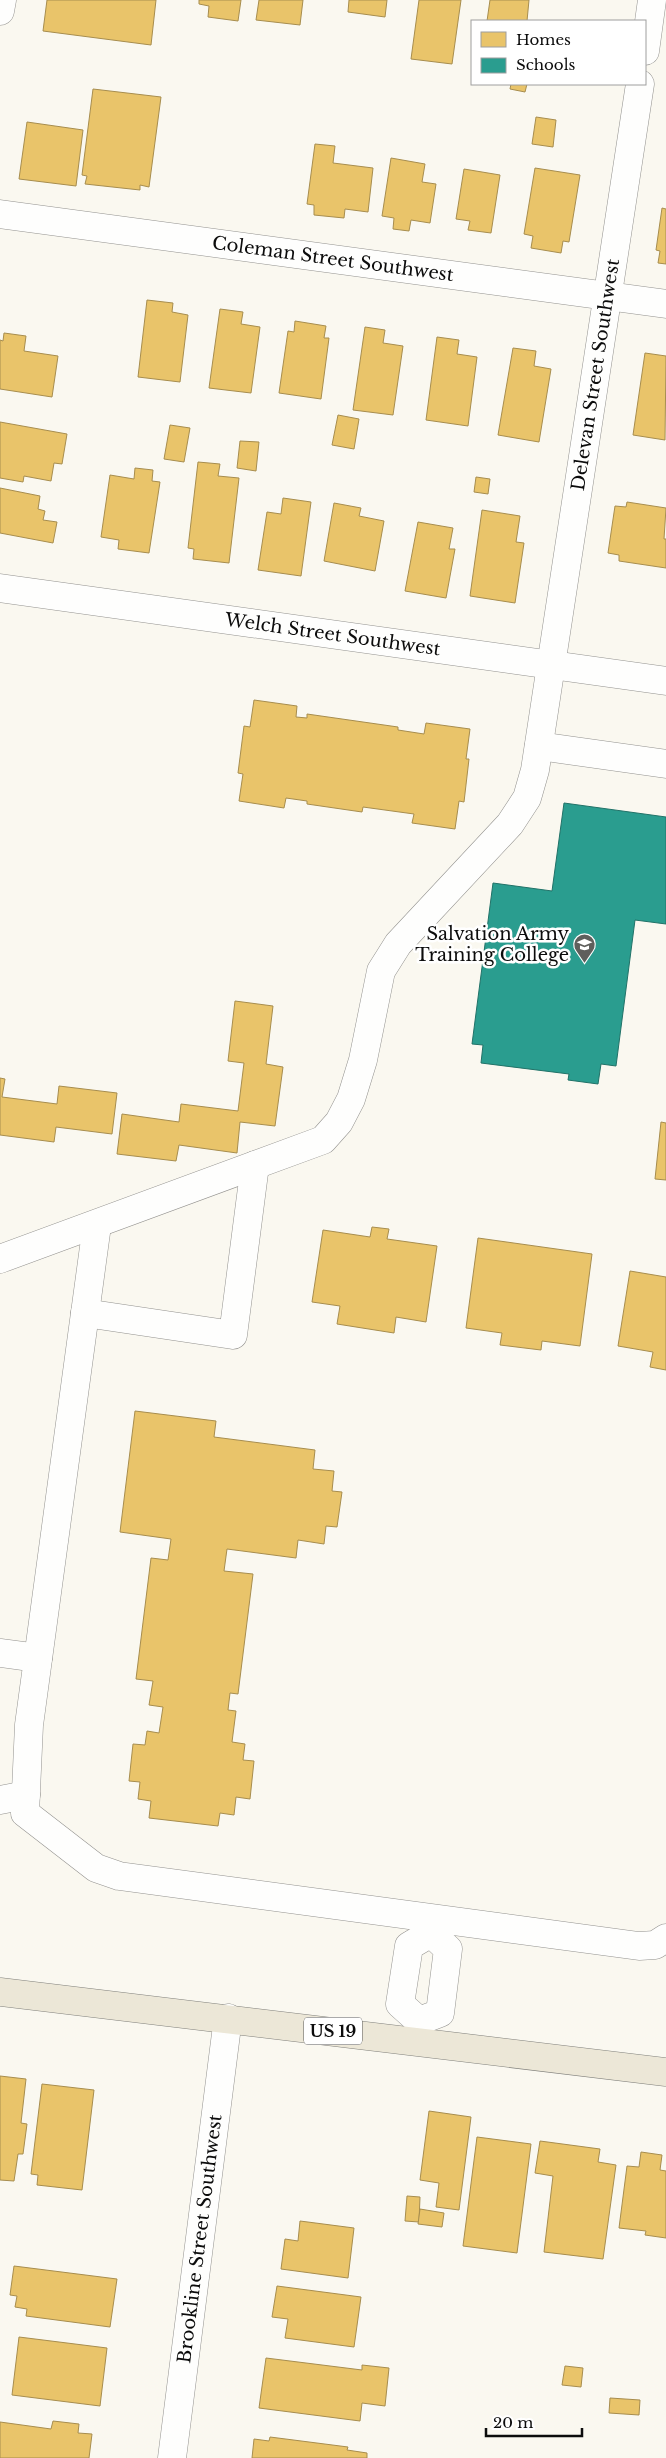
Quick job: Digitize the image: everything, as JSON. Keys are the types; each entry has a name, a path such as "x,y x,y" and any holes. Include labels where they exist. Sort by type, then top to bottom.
{"main road":[{"name":"US 19","path":"0,1992 228,2018 417,2031 666,2072"}],"street":[{"path":"0,11 2,0"},
{"path":"646,43 652,0"},
{"name":"Delevan Street Southwest","path":"0,1259 97,1225 323,1140 339,1122 350,1100 363,1060 381,971 398,944 510,824 527,798 536,770 640,85"},
{"name":"Coleman Street Southwest","path":"0,214 666,304"},
{"name":"Welch Street Southwest","path":"0,588 666,681"},
{"path":"539,746 666,764"},
{"path":"85,1314 233,1335 255,1166"},
{"path":"97,1225 29,1725 13,1797 25,1813 96,1868 119,1876 431,1926 639,1946 655,1945 666,1938"},
{"path":"0,1653 38,1658"},
{"path":"431,1926 448,1949 440,2013 417,2031 400,2004 410,1946 431,1926"},
{"name":"Brookline Street Southwest","path":"172,2458 228,2018"}],"building: Homes":[{"path":"47,0 156,0 151,45 43,31"},
{"path":"199,0 241,0 238,21 208,17 209,6 199,4"},
{"path":"259,0 303,0 300,25 256,20"},
{"path":"349,0 387,0 385,17 348,12"},
{"path":"419,0 461,0 452,64 411,59"},
{"path":"490,0 529,0 527,20 487,20"},
{"path":"511,85 527,85 525,92 510,89"},
{"path":"93,89 161,97 149,187 140,185 140,190 85,184 87,176 82,175"},
{"path":"536,117 556,120 553,147 532,144"},
{"path":"27,122 83,130 76,186 19,179"},
{"path":"315,144 335,146 333,163 373,168 368,212 345,209 344,218 314,215 314,205 307,204"},
{"path":"391,158 425,164 422,182 436,184 430,223 411,220 409,231 393,229 394,218 382,216"},
{"path":"535,168 580,175 569,242 563,241 561,253 531,248 533,236 524,234"},
{"path":"464,169 500,175 491,233 468,230 470,221 456,219"},
{"path":"662,208 666,209 666,264 658,263 660,251 656,250"},
{"path":"147,300 173,303 172,312 188,315 180,382 138,377"},
{"path":"220,309 243,312 241,324 260,327 251,393 209,388"},
{"path":"295,321 326,326 324,338 329,338 321,399 279,393 288,331 294,332"},
{"path":"365,327 385,330 383,343 403,346 393,415 353,410"},
{"path":"4,333 26,336 24,351 58,356 52,397 0,389 0,340 3,341"},
{"path":"437,337 459,340 457,354 477,357 468,426 426,420"},
{"path":"513,348 536,351 534,366 551,369 539,442 498,435"},
{"path":"645,353 666,356 665,440 633,435"},
{"path":"338,415 359,419 354,449 332,445"},
{"path":"0,422 67,434 62,464 54,463 51,481 24,476 23,482 0,478"},
{"path":"170,425 190,428 184,462 164,459"},
{"path":"240,441 259,442 256,471 237,468"},
{"path":"198,462 220,464 218,476 239,478 229,563 193,559 194,549 188,548"},
{"path":"135,468 153,470 152,481 160,482 149,553 118,549 119,540 101,537 110,475 134,479"},
{"path":"476,477 490,479 488,494 474,492"},
{"path":"0,488 40,496 38,509 45,511 43,520 57,522 53,543 0,533"},
{"path":"283,498 311,502 301,576 258,570 267,512 281,514"},
{"path":"627,502 666,508 664,539 666,539 666,568 619,561 619,555 608,553 615,506 626,507"},
{"path":"334,503 361,508 359,516 384,521 375,571 324,561"},
{"path":"482,510 520,516 516,542 524,543 515,603 470,596"},
{"path":"418,522 453,528 449,549 455,549 446,598 405,591"},
{"path":"254,700 297,706 296,717 307,718 307,714 398,727 398,730 424,734 426,723 470,729 466,759 469,759 464,802 459,801 455,829 412,823 414,814 363,807 362,812 307,804 307,801 286,798 284,808 239,801 243,774 238,773 244,726 250,727"},
{"path":"235,1001 273,1006 266,1064 283,1067 275,1126 240,1122 237,1153 179,1145 176,1161 117,1154 122,1114 179,1122 181,1104 238,1111 244,1063 228,1061"},
{"path":"0,1078 5,1079 2,1097 57,1104 59,1086 117,1093 112,1134 56,1127 54,1142 0,1135"},
{"path":"661,1122 666,1123 666,1180 655,1179"},
{"path":"372,1227 389,1229 387,1239 437,1246 426,1322 396,1317 394,1333 337,1324 340,1306 312,1302 323,1230 370,1237"},
{"path":"478,1238 592,1254 580,1346 542,1341 541,1350 500,1345 502,1333 466,1328"},
{"path":"630,1271 666,1277 666,1370 650,1367 653,1352 618,1346"},
{"path":"135,1411 216,1421 214,1437 315,1450 313,1469 334,1471 332,1491 342,1492 337,1527 326,1526 324,1544 298,1540 296,1558 227,1549 224,1571 253,1574 238,1694 230,1693 228,1710 236,1711 232,1742 245,1744 243,1760 254,1761 250,1799 236,1797 234,1815 220,1813 218,1826 149,1818 151,1801 138,1799 140,1782 129,1781 133,1744 145,1745 147,1731 159,1733 163,1707 149,1705 153,1681 136,1679 151,1558 168,1560 171,1539 120,1532"},
{"path":"0,2076 26,2079 21,2123 27,2124 23,2154 18,2154 14,2181 0,2180"},
{"path":"42,2084 94,2090 82,2190 37,2185 38,2175 31,2174"},
{"path":"429,2111 471,2117 459,2210 436,2207 439,2183 420,2180"},
{"path":"477,2137 531,2144 517,2253 463,2246"},
{"path":"540,2141 600,2149 598,2162 616,2165 603,2259 544,2252 553,2176 535,2173"},
{"path":"641,2152 662,2155 660,2170 666,2171 666,2238 645,2235 646,2231 619,2228 627,2166 639,2167"},
{"path":"407,2196 420,2197 419,2222 405,2221"},
{"path":"420,2209 444,2213 442,2227 418,2224"},
{"path":"300,2221 354,2228 348,2278 281,2269 285,2239 298,2241"},
{"path":"14,2266 117,2279 110,2327 26,2316 27,2309 15,2307 17,2296 10,2295"},
{"path":"277,2286 361,2297 354,2347 285,2338 288,2319 272,2317"},
{"path":"19,2337 107,2348 100,2406 12,2395"},
{"path":"266,2358 362,2370 362,2365 389,2368 385,2406 362,2403 360,2421 259,2408"},
{"path":"565,2366 583,2368 581,2387 562,2385"},
{"path":"610,2398 640,2400 639,2415 609,2413"},
{"path":"53,2421 79,2424 78,2433 92,2434 89,2458 0,2458 0,2422 51,2429"},
{"path":"270,2437 348,2447 347,2450 367,2453 367,2458 252,2458 254,2439 269,2441"}],"building: Schools":[{"path":"564,803 666,817 666,924 635,920 616,1066 601,1064 598,1084 568,1080 569,1074 481,1063 483,1045 472,1044 493,883 552,891"}],"place":[{"name":"Salvation Army Training College","path":"585,963"}]}
